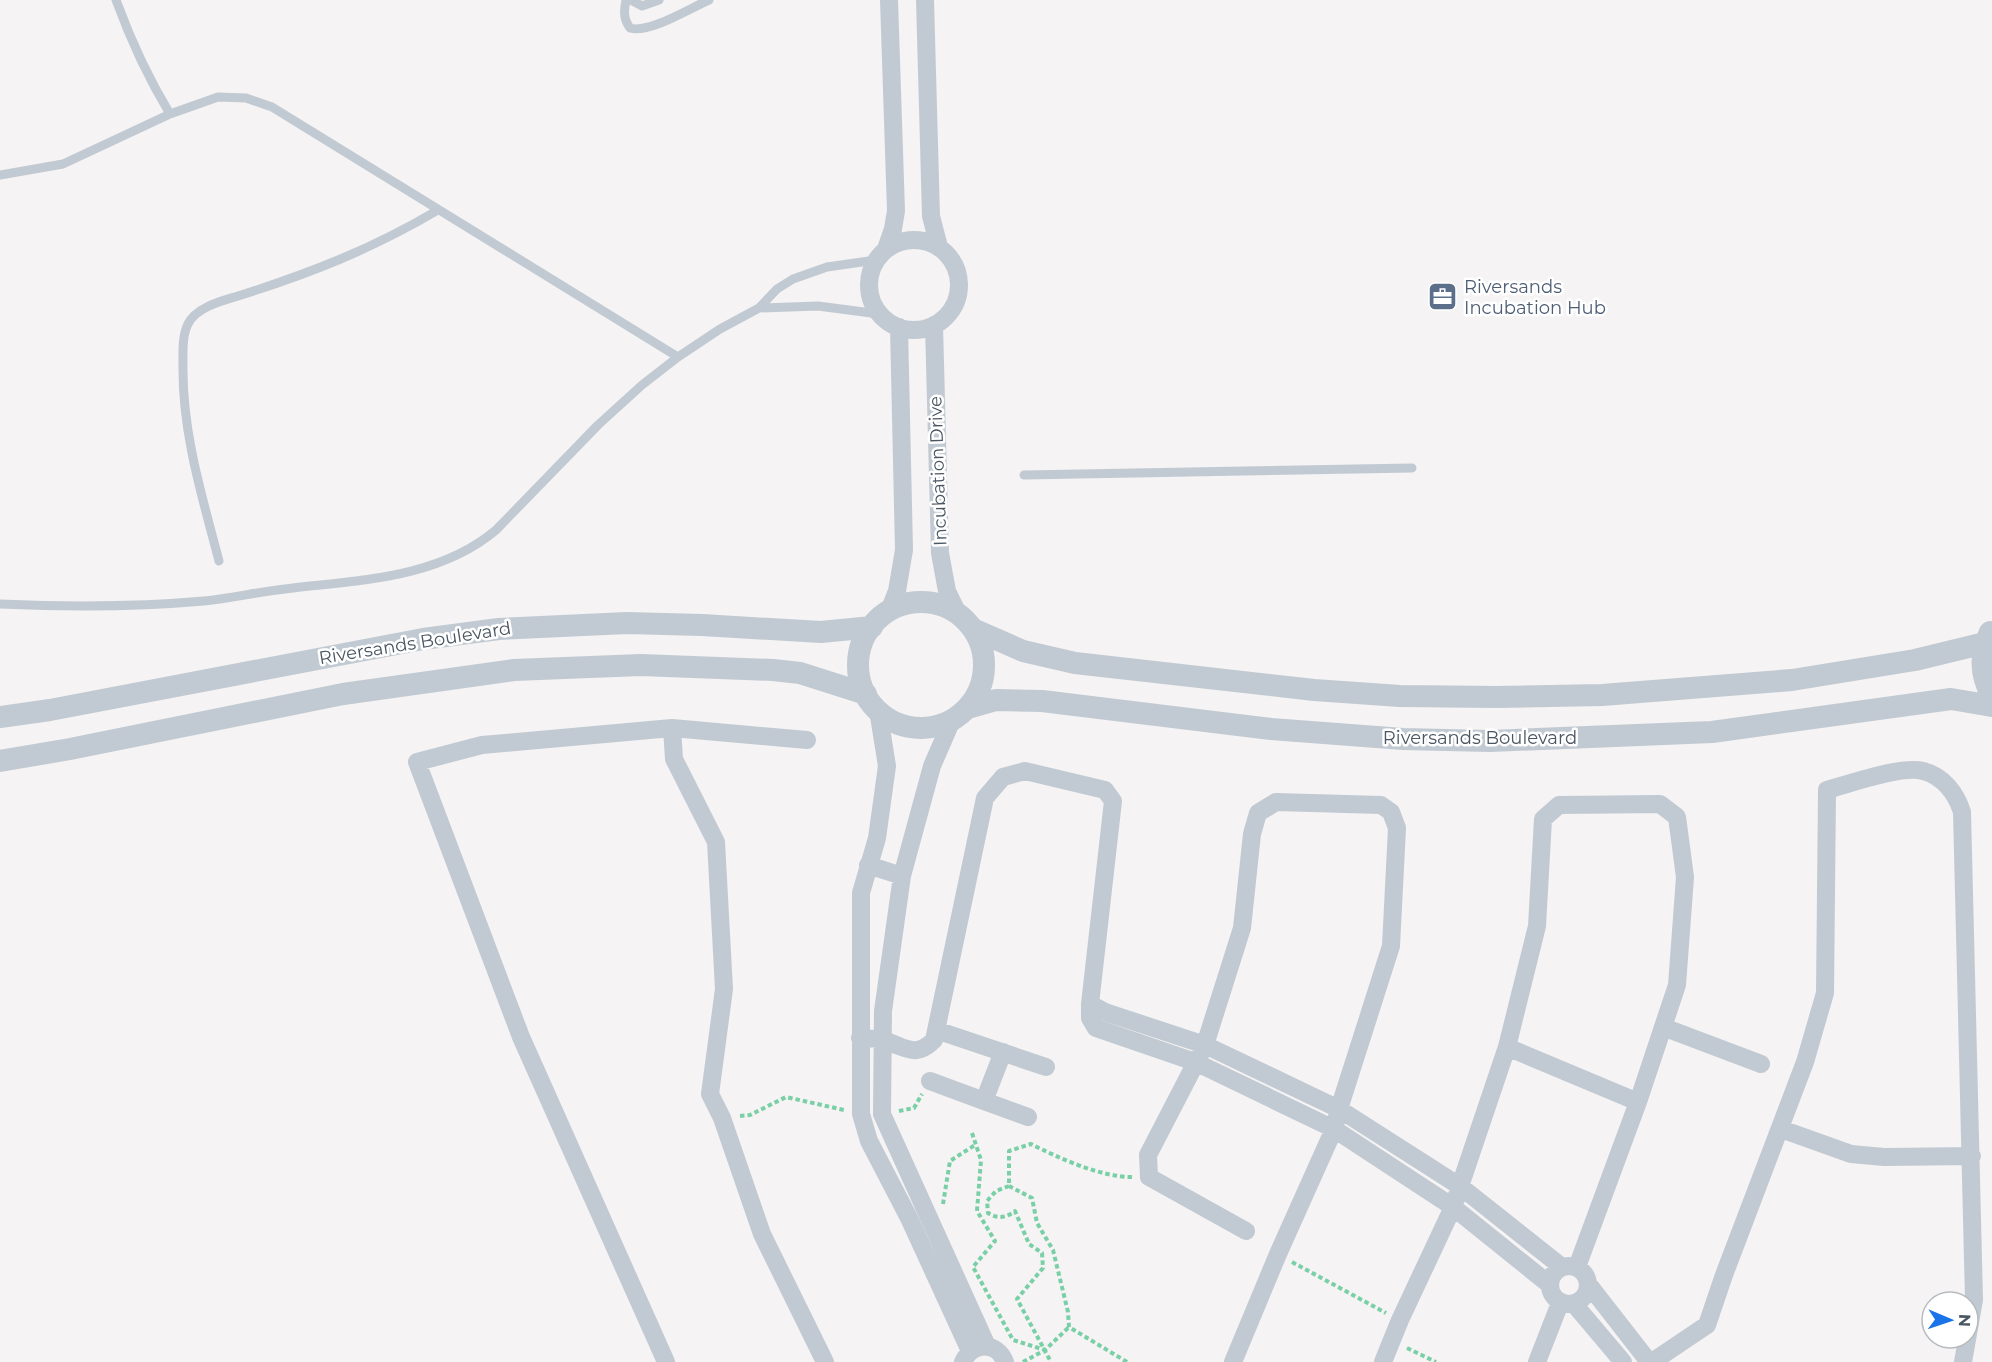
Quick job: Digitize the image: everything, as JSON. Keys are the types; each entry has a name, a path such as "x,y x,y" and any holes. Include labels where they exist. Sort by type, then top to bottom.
{"street":[{"path":"881,255 898,243 912,240 926,241 939,247 950,258 957,272 959,288 955,303 947,316 934,326 919,330 899,327 889,323 879,314 872,301 869,287 870,273 893,229 896,211 889,0"},
{"path":"925,0 931,216 939,247"},
{"name":"Incubation Drive","path":"934,326 940,553 947,591 965,621"},
{"name":"Incubation Drive","path":"889,611 897,591 904,550 899,327"},
{"path":"973,1353 909,1218 869,1141 861,1114 861,893 877,838 887,766 872,702 860,677 859,660 863,642 872,627 889,611 906,604 924,602 942,605 965,621 1023,651 1076,663 1314,690 1400,696 1602,695 1792,681 1915,660 1989,636"},
{"path":"965,621 982,648 984,669 979,690 960,714 932,766 902,876 883,1011 882,1114 973,1353"},
{"name":"Riversands Boulevard","path":"0,717 50,710 423,639 499,628 627,623 821,632 872,627"},
{"path":"1989,636 1982,660 1984,678 1992,696"},
{"path":"0,761 343,694 514,670 641,665 773,670 800,673 872,702 894,722 913,728 933,727 960,714"},
{"name":"Riversands Boulevard","path":"960,714 996,700 1042,701 1271,729 1403,739 1490,741 1712,732 1951,699 1992,706"},
{"path":"672,728 674,759 716,842 724,989 710,1094 722,1119 762,1234 825,1362"},
{"path":"666,1362 521,1037 417,762 482,744 672,728 807,740"},
{"path":"1090,1004 1105,1012 1205,1045 1338,1109 1461,1186 1570,1267 1584,1273 1589,1285 1651,1362 1707,1324 1806,1062 1825,993 1827,789 1905,770 1923,771 1952,788 1962,812 1974,1300 1963,1362"},
{"path":"860,1038 883,1040 915,1052 926,1048 934,1040 985,798 1003,777 1025,771 1105,790 1113,801 1090,1004 1090,1018 1096,1028 1195,1062 1334,1129 1453,1207 1550,1285"},
{"path":"1233,1362 1334,1129 1338,1109 1391,946 1397,828 1391,812 1381,805 1276,802 1258,813 1252,834 1242,928 1205,1045 1148,1155 1149,1177 1246,1231"},
{"path":"1383,1362 1453,1207 1507,1047 1537,926 1543,819 1559,805 1660,804 1677,817 1686,877 1677,985 1638,1102 1570,1267 1552,1277 1550,1285 1551,1292 1567,1303 1623,1362"},
{"path":"868,865 902,876"},
{"path":"1663,1027 1761,1064"},
{"path":"936,1030 1046,1067"},
{"path":"1507,1047 1638,1102"},
{"path":"984,1101 1003,1052"},
{"path":"930,1081 1028,1117"},
{"path":"1780,1129 1851,1154 1884,1157 1972,1156"},
{"path":"1537,1362 1567,1303 1583,1299 1589,1285"},
{"path":"973,1353 999,1352 1005,1362"}],"lane":[{"path":"116,0 142,65 170,114"},
{"path":"626,0 625,20 630,28 637,30 650,27 709,0"},
{"path":"631,0 642,6 659,0"},
{"path":"0,175 63,164 170,114 218,97 246,98 272,107 678,357"},
{"path":"219,561 191,448 183,396 183,345 188,323 200,312 216,303 343,260 395,236 438,210"},
{"path":"0,604 85,607 206,600 387,577 444,562 478,545 496,530 598,425 642,385 678,357 720,329 759,308 777,289 809,272 881,255"},
{"path":"759,308 818,306 879,314"},
{"path":"1024,475 1412,468"}],"path":[{"path":"882,1114 914,1108 930,1081"},
{"path":"722,1119 750,1115 786,1097 861,1114"},
{"path":"972,1133 981,1160 977,1211 995,1241 973,1267"},
{"path":"1009,1186 1009,1151 1031,1144 1054,1156 1109,1174 1120,1177 1149,1177"},
{"path":"948,1214 943,1204 950,1161 975,1145"},
{"path":"1051,1362 1017,1299 1043,1268 1042,1253 1029,1244 1015,1211 1008,1217 996,1217 988,1213 987,1201 996,1191 1009,1186 1032,1198 1037,1222 1053,1250 1068,1312 1069,1328"},
{"path":"1278,1254 1400,1320"},
{"path":"968,1257 1013,1340 1045,1350"},
{"path":"1023,1362 1045,1350 1069,1328"},
{"path":"1069,1328 1127,1362"},
{"path":"1391,1341 1436,1362"}],"place":[{"name":"Riversands Incubation Hub","path":"1443,297"}]}
